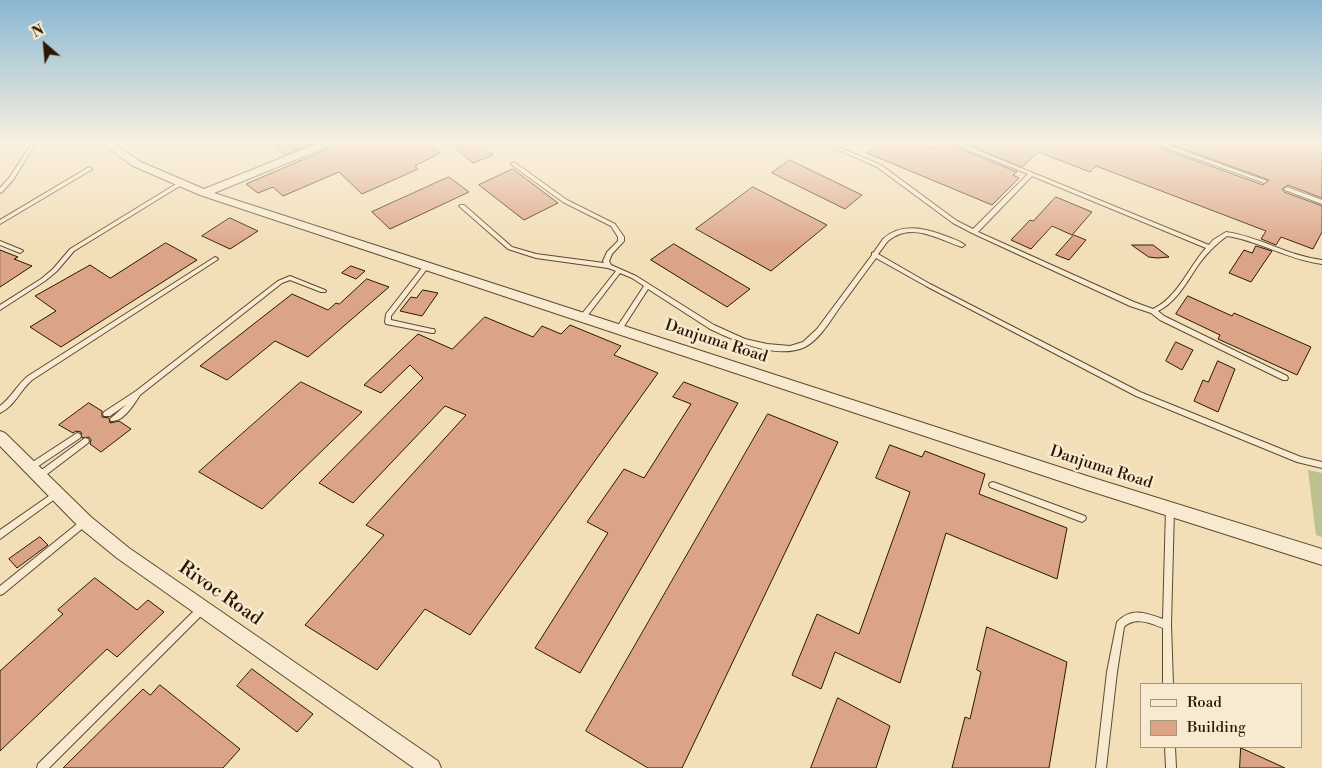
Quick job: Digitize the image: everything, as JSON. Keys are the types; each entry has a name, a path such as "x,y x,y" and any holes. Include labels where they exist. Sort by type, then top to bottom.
{"street":[{"name":"Danjuma Road","path":"172,179 204,193 1322,557"},
{"path":"204,193 239,179"},
{"name":"Rivoc Road","path":"0,437 85,522 123,553 328,694 431,768"}],"lane":[{"path":"0,191 12,179"},
{"path":"0,222 72,179"},
{"path":"535,179 565,200 613,225 621,237 621,241 609,253 606,261 609,266"},
{"path":"896,179 955,222 974,232 1132,304 1153,311 1162,318 1285,378"},
{"path":"974,232 1026,179"},
{"path":"1039,179 1208,247"},
{"path":"0,308 49,275 72,250 182,183"},
{"path":"1286,189 1322,202"},
{"path":"462,206 510,248 536,256 609,266 648,286 726,334 764,346 786,348 800,346 810,341 874,254 891,235 908,230 939,234 962,246"},
{"path":"1153,311 1166,305 1208,247 1226,234 1238,235 1306,259 1322,262"},
{"path":"0,243 20,251"},
{"path":"874,254 928,285 1138,394 1300,460 1322,465"},
{"path":"0,410 11,403 20,386 30,378 215,259"},
{"path":"427,265 388,316 388,322 432,332"},
{"path":"583,317 619,271"},
{"path":"107,414 138,393 280,282 290,278 323,291"},
{"path":"620,328 648,286"},
{"path":"114,418 129,407 138,393"},
{"path":"35,472 77,436"},
{"path":"35,472 85,441"},
{"path":"993,485 1082,518"},
{"path":"0,535 56,494"},
{"path":"1168,683 1167,625 1170,509"},
{"path":"0,591 85,522"},
{"path":"42,768 203,608"},
{"path":"1101,768 1112,672 1120,625 1124,619 1130,616 1141,617 1167,625"},
{"path":"1170,748 1171,768"}],"green space":[{"path":"1308,470 1322,473 1322,537 1316,535"}],"building":[{"path":"258,179 323,179 283,196 273,187 258,193 246,184"},
{"path":"346,179 396,179 362,194"},
{"path":"445,179 451,179 469,192 390,229 372,212"},
{"path":"492,179 526,179 558,203 524,220 479,185"},
{"path":"784,179 829,179 862,195 845,209"},
{"path":"929,179 1018,179 992,205"},
{"path":"1130,179 1246,179 1263,185 1269,180 1266,179 1322,179 1322,198 1288,185 1282,189 1284,192 1322,206 1322,232 1313,249 1281,237 1276,245 1261,239 1266,231"},
{"path":"753,187 827,225 771,271 696,229"},
{"path":"1056,197 1092,212 1072,235 1052,226 1031,249 1011,240 1030,220 1033,221"},
{"path":"230,218 258,231 230,249 202,236"},
{"path":"1074,235 1086,240 1069,260 1056,255"},
{"path":"166,243 197,260 61,347 30,327 56,311 35,296 90,265 110,278"},
{"path":"674,244 750,289 727,307 651,260"},
{"path":"1132,245 1153,245 1169,257 1149,257"},
{"path":"1256,246 1272,251 1251,282 1229,273 1244,250 1252,253"},
{"path":"0,250 18,257 14,259 32,266 0,287"},
{"path":"351,266 365,271 356,279 342,273"},
{"path":"367,279 389,287 308,357 275,341 227,380 200,366 292,294 328,310 336,303 339,304"},
{"path":"423,290 438,293 422,316 400,311 411,297 416,298"},
{"path":"1188,296 1232,316 1234,313 1311,347 1297,375 1218,339 1220,335 1176,314"},
{"path":"485,317 533,337 542,326 561,334 570,325 621,346 614,355 658,373 470,635 425,609 377,670 305,625 384,535 366,525 466,415 445,406 353,503 319,483 423,378 410,365 381,393 364,385 418,334 452,349"},
{"path":"1176,342 1193,350 1182,370 1166,361"},
{"path":"1218,361 1235,369 1218,412 1194,401 1203,380 1208,382"},
{"path":"301,382 362,412 262,509 199,472"},
{"path":"684,382 738,403 580,673 535,648 608,533 587,522 624,469 644,478 691,404 673,397"},
{"path":"89,403 102,411 102,417 109,418 110,423 119,421 131,429 101,452 90,444 91,440 89,437 82,438 81,432 76,431 73,433 59,425"},
{"path":"768,414 838,442 682,768 648,768 586,731"},
{"path":"890,445 922,457 925,451 985,474 979,494 1067,528 1057,579 946,533 900,683 835,652 821,689 792,675 817,614 859,634 910,492 876,478"},
{"path":"40,537 48,545 17,568 9,559"},
{"path":"95,578 137,610 148,600 164,612 117,657 107,649 0,751 0,671 63,614 58,610"},
{"path":"987,627 1067,662 1049,768 952,768 965,717 970,719 981,672 977,670"},
{"path":"252,669 313,714 297,732 237,686"},
{"path":"160,685 240,749 223,768 63,768 143,689 150,695"},
{"path":"838,698 890,726 876,768 811,768"},
{"path":"1241,748 1285,768 1240,768"}]}
